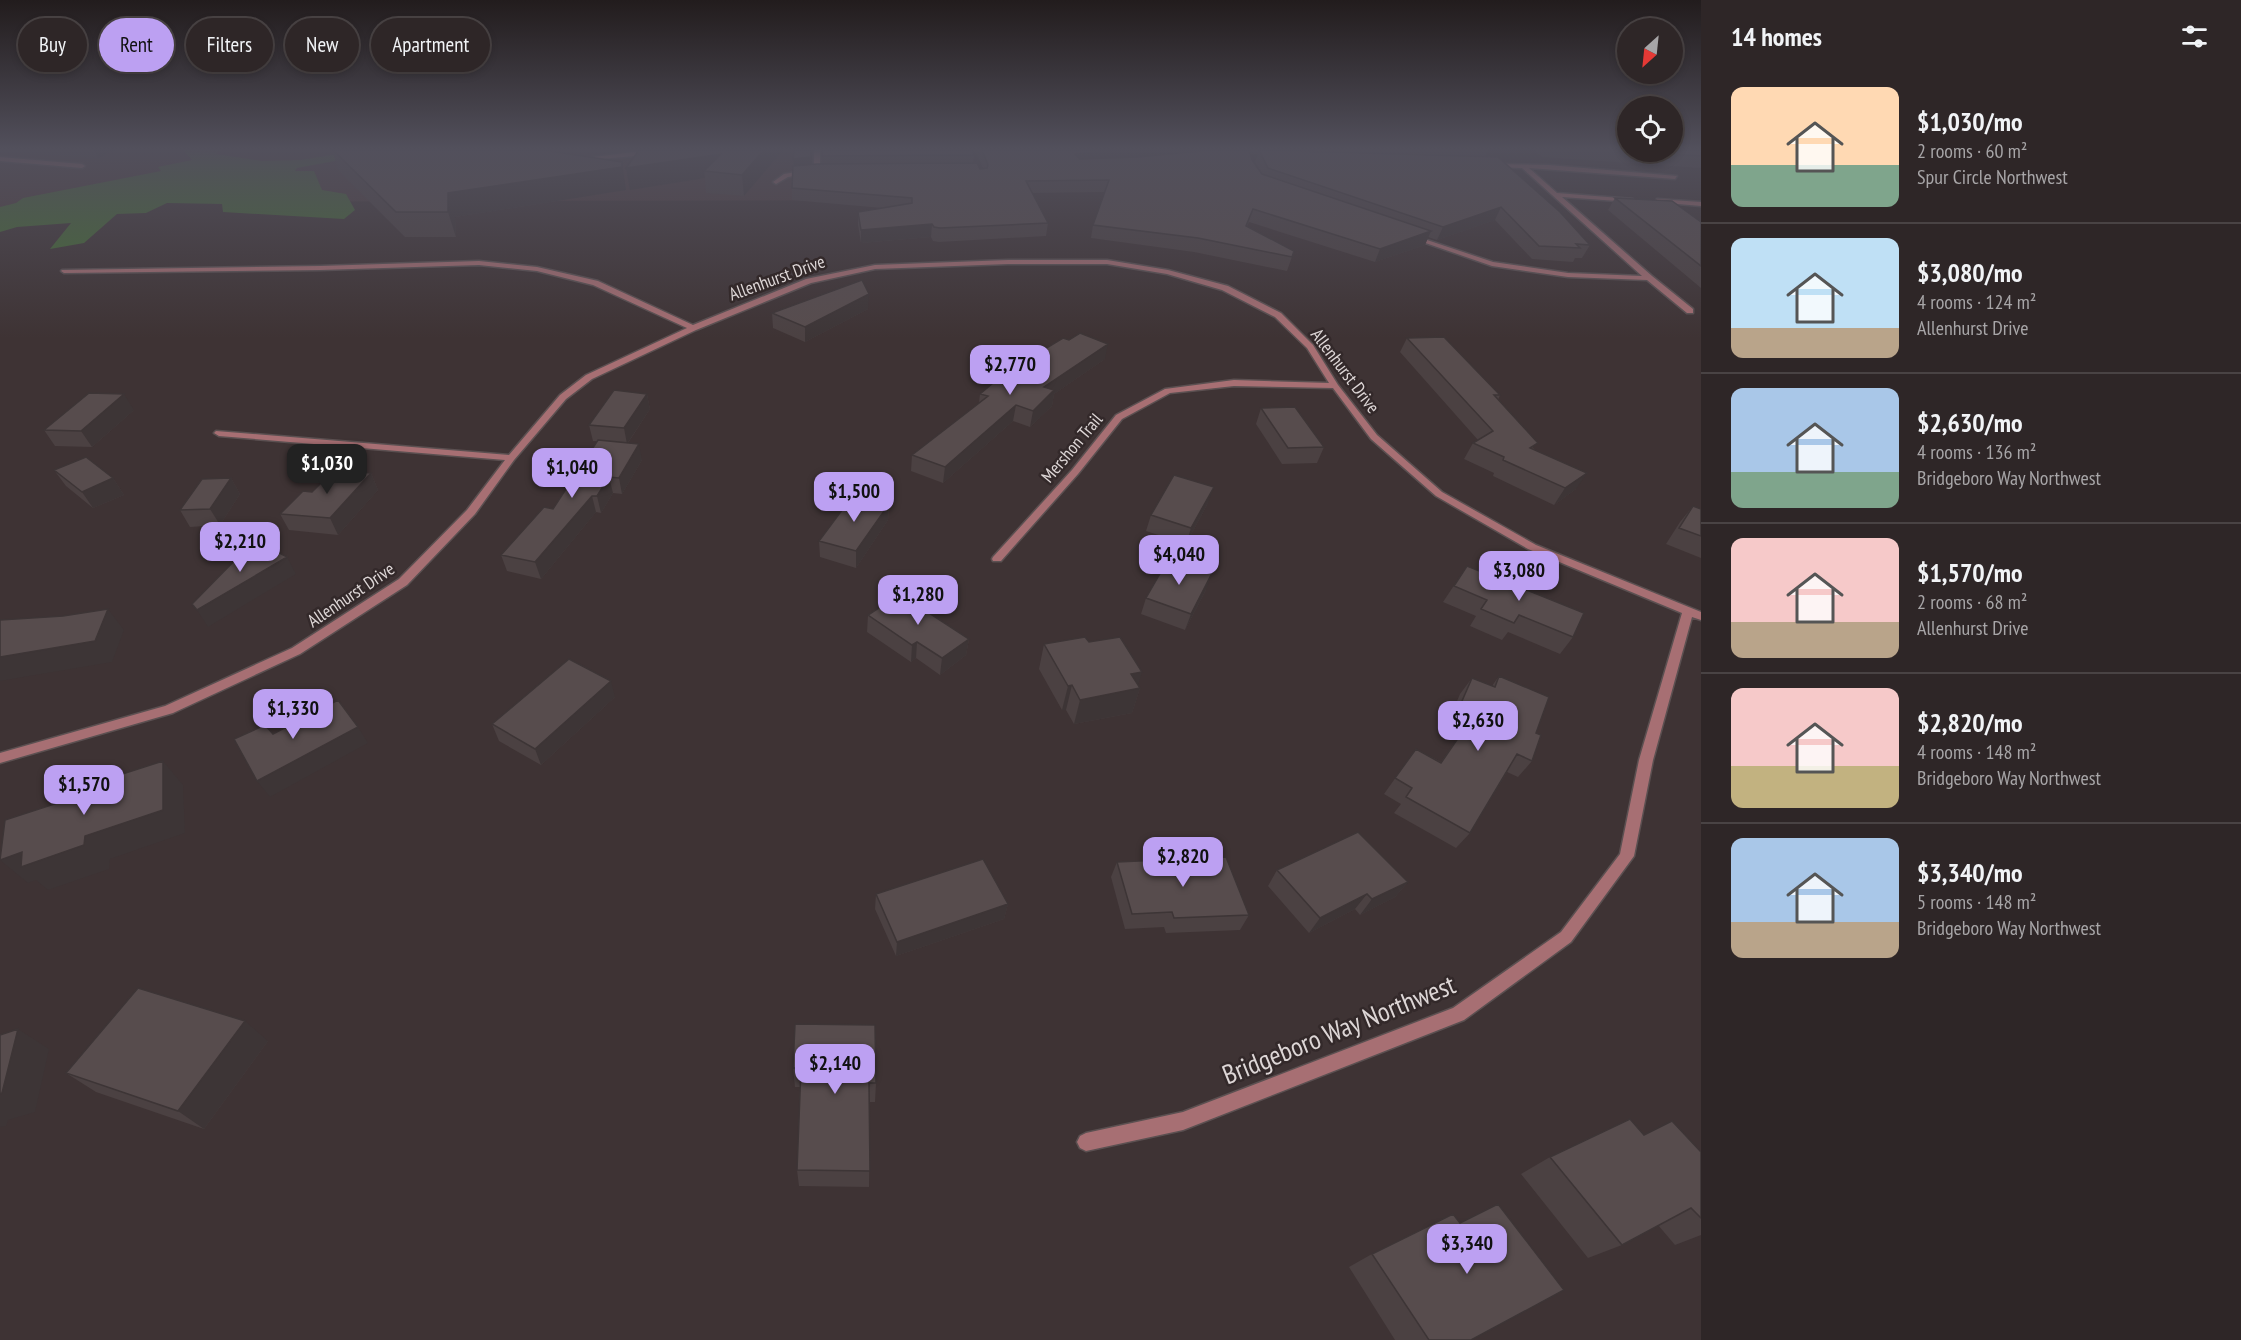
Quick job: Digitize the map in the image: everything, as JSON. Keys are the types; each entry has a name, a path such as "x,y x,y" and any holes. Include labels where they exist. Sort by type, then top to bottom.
{"street":[{"path":"1574,213 1690,311"},
{"path":"1406,234 1492,264 1568,275 1649,278"},
{"name":"Allenhurst Drive","path":"0,758 169,710 296,651 403,582 471,512 511,458 562,397 589,377 693,328 809,281 875,267 1008,262 1107,262 1197,279 1225,288 1278,315 1310,347 1335,386 1374,437 1439,494 1532,547 1695,614"},
{"path":"64,271 479,264 537,269 595,283 693,328"},
{"name":"Mershon Trail","path":"997,559 1075,472 1119,417 1168,391 1234,383 1335,386"},
{"path":"219,433 511,458"},
{"name":"Bridgeboro Way Northwest","path":"1086,1142 1183,1121 1458,1014 1566,937 1627,856 1646,760 1695,614"}],"shaded area":[{"path":"0,213 54,213 0,224"}],"green space":[{"path":"0,213 147,213 117,214 84,243 50,249 71,223 17,227 0,232"},
{"path":"232,213 352,213 344,219"}],"building":[{"path":"858,213 1043,213 1048,223 940,228 932,224 861,230"},
{"path":"1097,213 1252,213 1246,226 1294,251 1292,257 1198,238 1093,225"},
{"path":"1264,213 1376,213 1431,231 1380,249"},
{"path":"1400,213 1485,213 1443,227"},
{"path":"1506,213 1560,213 1590,245 1576,244 1580,248 1539,246"},
{"path":"1633,213 1688,213 1701,222 1701,266"},
{"path":"862,280 869,294 805,327 772,313"},
{"path":"1080,333 1108,344 1044,387 1054,390 1033,411 1016,405 945,467 912,455 988,396 980,394 1005,373 1063,338 1069,340"},
{"path":"1444,337 1500,395 1494,395 1538,443 1530,448 1587,473 1565,488 1503,460 1504,457 1473,443 1493,431 1407,338"},
{"path":"614,390 647,394 624,428 589,425"},
{"path":"89,393 124,394 81,431 44,430"},
{"path":"1295,407 1324,447 1288,448 1261,408"},
{"path":"598,440 639,444 619,478 609,477 597,496 592,496 535,562 501,555 544,507 553,509"},
{"path":"86,457 113,478 82,492 54,470"},
{"path":"334,470 371,473 330,518 280,514 303,491 312,492"},
{"path":"1174,475 1214,487 1191,528 1151,515"},
{"path":"231,478 210,509 180,510 202,479"},
{"path":"854,494 889,504 856,551 819,541"},
{"path":"1693,506 1701,509 1701,536 1679,528"},
{"path":"261,543 287,557 197,610 192,604 240,555"},
{"path":"1169,558 1212,573 1191,614 1146,598"},
{"path":"1467,566 1584,613 1573,637 1519,615 1514,623 1481,609 1487,600 1454,586"},
{"path":"900,594 969,639 942,658 917,642 912,645 868,615"},
{"path":"108,609 95,641 0,657 0,620 63,616"},
{"path":"1085,637 1089,642 1120,637 1142,672 1131,674 1140,688 1080,700 1072,685 1068,686 1044,644"},
{"path":"569,659 611,681 535,749 492,724"},
{"path":"1499,676 1549,697 1536,733 1541,735 1532,761 1517,754 1470,833 1406,797 1412,788 1395,778 1416,749 1441,763 1474,715 1459,708 1472,678 1495,687"},
{"path":"338,700 358,727 257,781 234,739 265,725 273,734"},
{"path":"163,761 163,810 85,836 84,845 21,867 22,852 0,860 5,820 113,785 113,777"},
{"path":"1358,832 1408,882 1372,899 1367,894 1320,918 1277,870"},
{"path":"1226,857 1249,915 1174,918 1172,912 1132,914 1117,862"},
{"path":"983,859 1008,904 897,942 876,894"},
{"path":"138,988 245,1021 178,1111 66,1073"},
{"path":"795,1024 875,1025 876,1083 869,1083 870,1171 797,1170 801,1068 793,1068"},
{"path":"18,1029 2,1093 0,1094 0,1035"},
{"path":"1630,1119 1644,1135 1672,1121 1701,1152 1701,1218 1691,1208 1622,1245 1550,1157"},
{"path":"1498,1204 1564,1290 1471,1340 1429,1340 1372,1254 1453,1214 1460,1223"}]}
